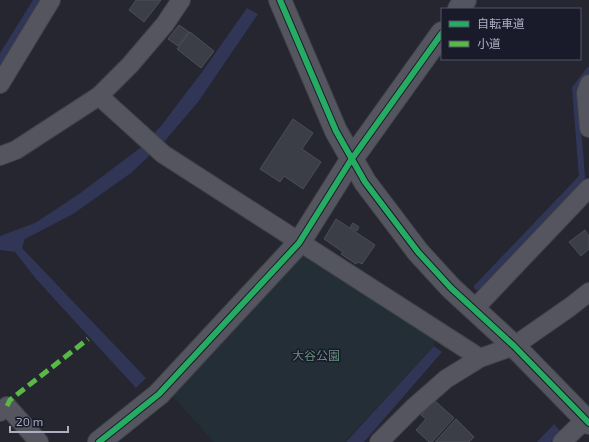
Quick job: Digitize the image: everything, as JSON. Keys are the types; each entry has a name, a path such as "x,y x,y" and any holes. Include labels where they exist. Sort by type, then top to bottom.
{"street":[{"path":"0,84 51,0"},
{"path":"0,156 16,150 99,96 130,65 165,24 181,0"},
{"path":"280,0 336,131 351,160 365,182 418,252 451,288 514,346 588,420 562,442"},
{"path":"99,442 158,394 299,243 351,160 441,34"},
{"path":"589,84 586,93 589,128"},
{"path":"99,96 163,154 299,243 480,358"},
{"path":"474,309 589,188"},
{"path":"379,442 413,408 446,379 480,358 514,346 589,292"},
{"path":"0,412 7,406 39,442"}],"green space":[{"name":"大谷公園","path":"302,253 436,336 434,346 345,442 214,442 172,396"}],"water":[{"path":"33,0 45,0 0,72 0,53"},
{"path":"247,8 258,14 198,102 163,143 131,173 73,214 25,239 22,248 146,378 136,388 37,280 15,252 0,250 0,236 35,223 79,194 140,148 161,126 202,72"},
{"path":"434,346 442,352 364,442 346,442"},
{"path":"554,424 561,432 551,442 537,442"}],"building":[{"path":"136,0 161,0 144,22 129,10"},
{"path":"179,25 189,32 178,46 168,39"},
{"path":"190,32 214,51 201,68 177,49"},
{"path":"293,119 313,133 302,149 321,162 303,189 284,176 280,182 260,169"},
{"path":"336,219 375,245 362,264 358,262 356,264 341,254 343,252 324,239"},
{"path":"353,223 359,227 357,231 350,227"},
{"path":"585,230 589,236 589,249 581,256 569,242"},
{"path":"434,400 454,418 432,442 429,442 416,430 426,419 421,415"},
{"path":"456,419 474,437 469,442 435,442"}],"waterway":[{"path":"477,287 582,177 575,88 589,70"}],"marked path":[{"path":"7,406 10,400 88,339"}],"cycle path":[{"path":"280,0 336,131 365,182 418,252 451,288 514,346 589,423"},
{"path":"99,442 159,394 299,243 351,160 441,34"}]}
